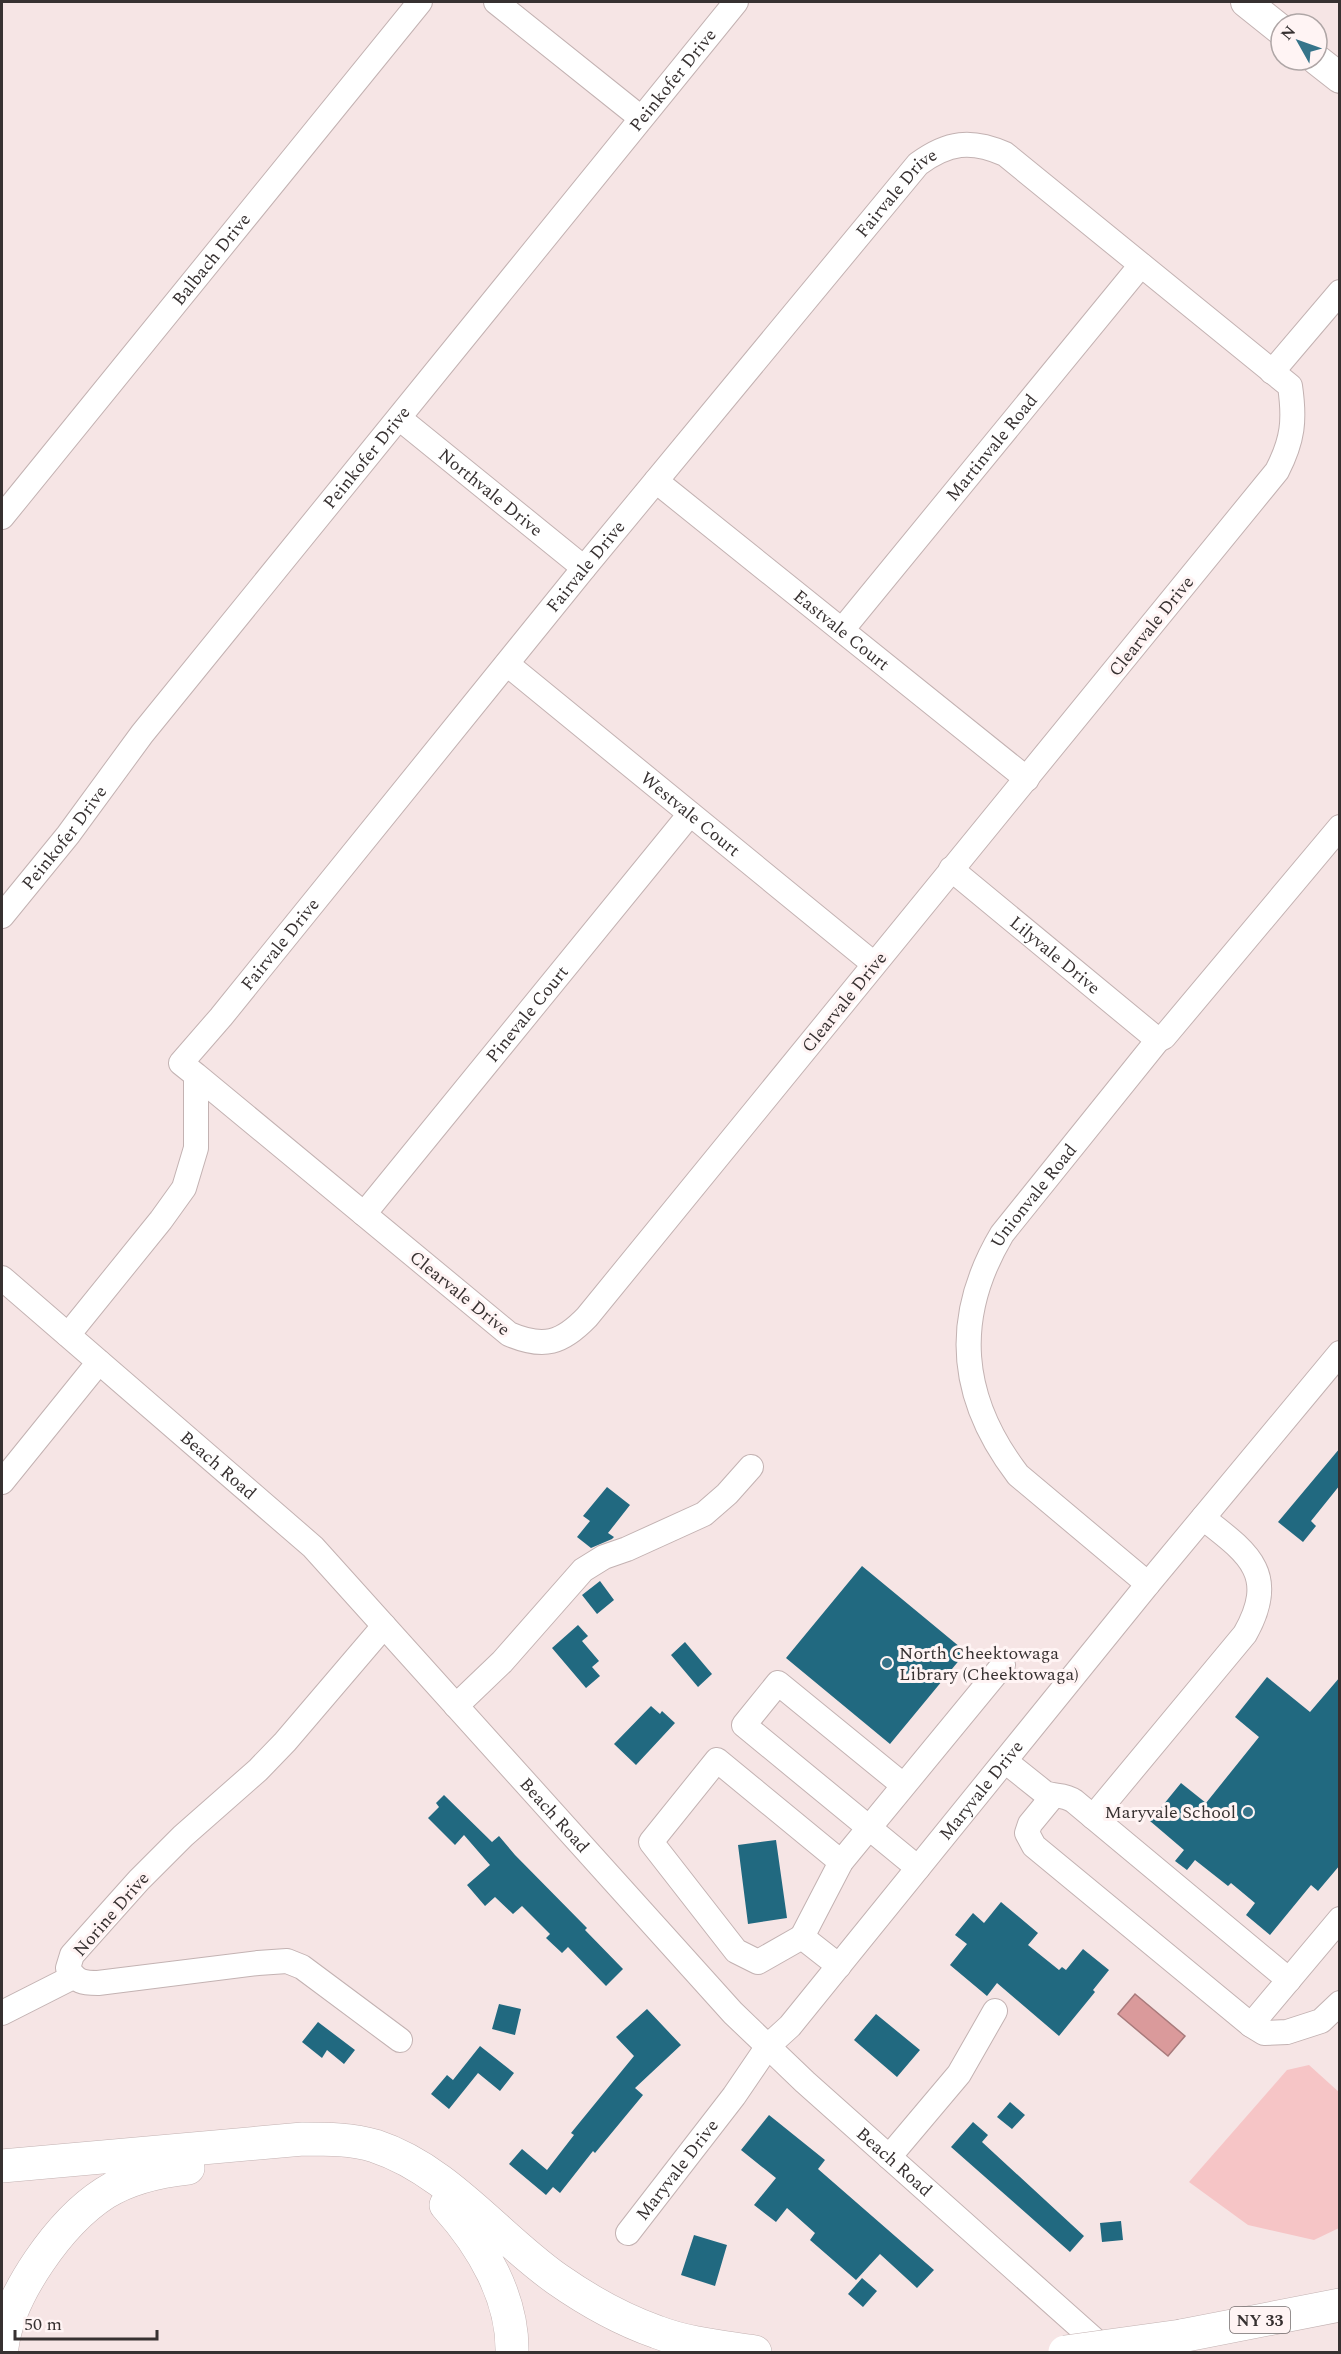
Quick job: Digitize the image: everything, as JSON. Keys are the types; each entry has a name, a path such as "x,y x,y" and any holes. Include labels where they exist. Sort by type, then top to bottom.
{"highway":[{"path":"2,2166 303,2139 339,2140 374,2145 434,2175 557,2279 609,2310 658,2332 714,2346 755,2352"},
{"path":"2,2347 3,2338 18,2299 35,2267 57,2237 105,2193 127,2182 165,2170 321,2157 357,2160 382,2167 424,2187 447,2206 485,2257 502,2292 512,2340 512,2352"},
{"name":"NY 33","path":"1065,2352 1181,2336 1340,2305"}],"main road":[{"path":"1246,2 1269,20"}],"street":[{"name":"Balbach Drive","path":"2,517 420,2"},
{"path":"496,2 641,118"},
{"name":"Peinkofer Drive","path":"2,916 68,835 142,734 736,2"},
{"name":"Fairvale Drive","path":"68,1335 184,1188 196,1148 196,1075 181,1063 221,1017 584,568 909,173 934,152 951,146 972,144 989,147 1005,154 1272,372"},
{"name":"Martinvale Road","path":"842,630 1141,265"},
{"path":"1272,372 1340,292"},
{"name":"Clearvale Drive","path":"196,1075 509,1334 534,1342 553,1341 566,1337 587,1317 1277,471 1287,452 1293,432 1294,411 1290,386 1272,372"},
{"name":"Northvale Drive","path":"399,418 584,568"},
{"name":"Eastvale Court","path":"656,481 1027,779"},
{"name":"Westvale Court","path":"507,664 874,964"},
{"name":"Pinevale Court","path":"364,1214 690,814"},
{"name":"Unionvale Road","path":"1148,1584 1018,1475 1011,1466 978,1403 967,1344 972,1308 978,1285 992,1251 1002,1234 1158,1040 1164,1037 1340,827"},
{"name":"Lilyvale Drive","path":"951,869 1158,1040"},
{"name":"Beach Road","path":"2,1278 313,1547 733,2013 1108,2352"},
{"name":"Maryvale Drive","path":"628,2233 734,2096 768,2046 790,2026 1148,1584 1340,1353"},
{"path":"2,1482 99,1362"},
{"path":"456,1706 502,1662 583,1570 604,1557 704,1514 727,1494 751,1467"},
{"path":"1093,1817 1245,1634 1257,1612 1259,1582 1255,1566 1242,1549 1203,1518"},
{"name":"Norine Drive","path":"384,1626 285,1742 258,1770 183,1836 139,1880 72,1955 68,1968 82,1983 98,1983 287,1961 302,1967 400,2040"},
{"path":"841,1862 717,1760 651,1842 736,1951 758,1962 802,1937 841,1862 1003,1665"},
{"path":"903,1785 778,1683 744,1725 918,1868"},
{"path":"1005,1761 1045,1793 1069,1798 1288,1980"},
{"path":"1053,1796 1030,1824 1027,1833 1034,1846 1251,2025 1263,2033 1287,2032 1321,2021 1340,2002"},
{"path":"1251,2025 1340,1918"},
{"path":"802,1937 839,1966"},
{"path":"2,2013 74,1977"},
{"path":"890,2157 959,2074 995,2011"}],"shaded area":[{"path":"1135,1994 1185,2036 1168,2056 1118,2014"},
{"path":"1309,2065 1340,2093 1339,2228 1314,2240 1248,2225 1189,2182 1287,2070"}],"building":[{"path":"1340,1448 1340,1485 1311,1521 1316,1526 1303,1542 1278,1522"},
{"path":"607,1487 630,1505 608,1533 614,1537 591,1548 577,1537 590,1521 583,1516"},
{"path":"862,1566 966,1652 890,1744 786,1658"},
{"path":"600,1581 614,1600 597,1614 582,1595"},
{"path":"578,1625 588,1636 582,1641 599,1661 592,1667 600,1676 586,1688 552,1648"},
{"path":"685,1642 712,1674 698,1687 671,1655"},
{"name":"Maryvale School","path":"1267,1677 1310,1712 1340,1677 1340,1865 1318,1891 1311,1885 1270,1935 1246,1915 1255,1903 1231,1883 1228,1886 1195,1860 1187,1870 1175,1861 1184,1850 1150,1821 1181,1783 1206,1803 1259,1737 1235,1717"},
{"path":"651,1706 660,1714 662,1711 675,1723 636,1765 614,1744"},
{"path":"444,1795 492,1842 499,1836 623,1969 606,1986 568,1947 562,1953 546,1938 550,1934 522,1906 513,1914 495,1897 485,1906 467,1885 490,1865 464,1835 455,1845 428,1818 439,1807 436,1803"},
{"path":"776,1840 787,1918 748,1924 738,1845"},
{"path":"1001,1902 1038,1933 1028,1945 1059,1970 1062,1967 1066,1970 1083,1949 1109,1970 1093,1990 1095,1992 1059,2036 997,1983 987,1996 950,1965 967,1944 955,1935 973,1913 984,1923"},
{"path":"499,2004 521,2009 515,2035 492,2029"},
{"path":"647,2009 681,2045 635,2088 643,2095 595,2153 593,2151 560,2193 553,2187 546,2195 509,2164 522,2149 547,2170 574,2135 571,2133 634,2056 616,2037"},
{"path":"876,2014 920,2050 897,2077 854,2040"},
{"path":"318,2022 355,2050 344,2064 327,2050 322,2058 302,2042"},
{"path":"480,2046 514,2073 500,2091 478,2073 449,2109 431,2094 447,2075 453,2080"},
{"path":"1010,2102 1025,2115 1012,2129 997,2117"},
{"path":"769,2115 825,2160 818,2169 934,2270 917,2288 880,2254 856,2280 810,2240 815,2233 787,2208 776,2222 754,2205 776,2178 741,2150"},
{"path":"973,2122 988,2135 982,2142 1084,2236 1070,2252 951,2147"},
{"path":"1121,2221 1123,2240 1102,2242 1100,2223"},
{"path":"694,2235 727,2245 715,2286 681,2275"},
{"path":"862,2278 877,2291 863,2307 848,2294"}],"place":[{"name":"North Cheektowaga Library (Cheektowaga)","path":"887,1663"},
{"name":"Maryvale School","path":"1248,1812"}]}
